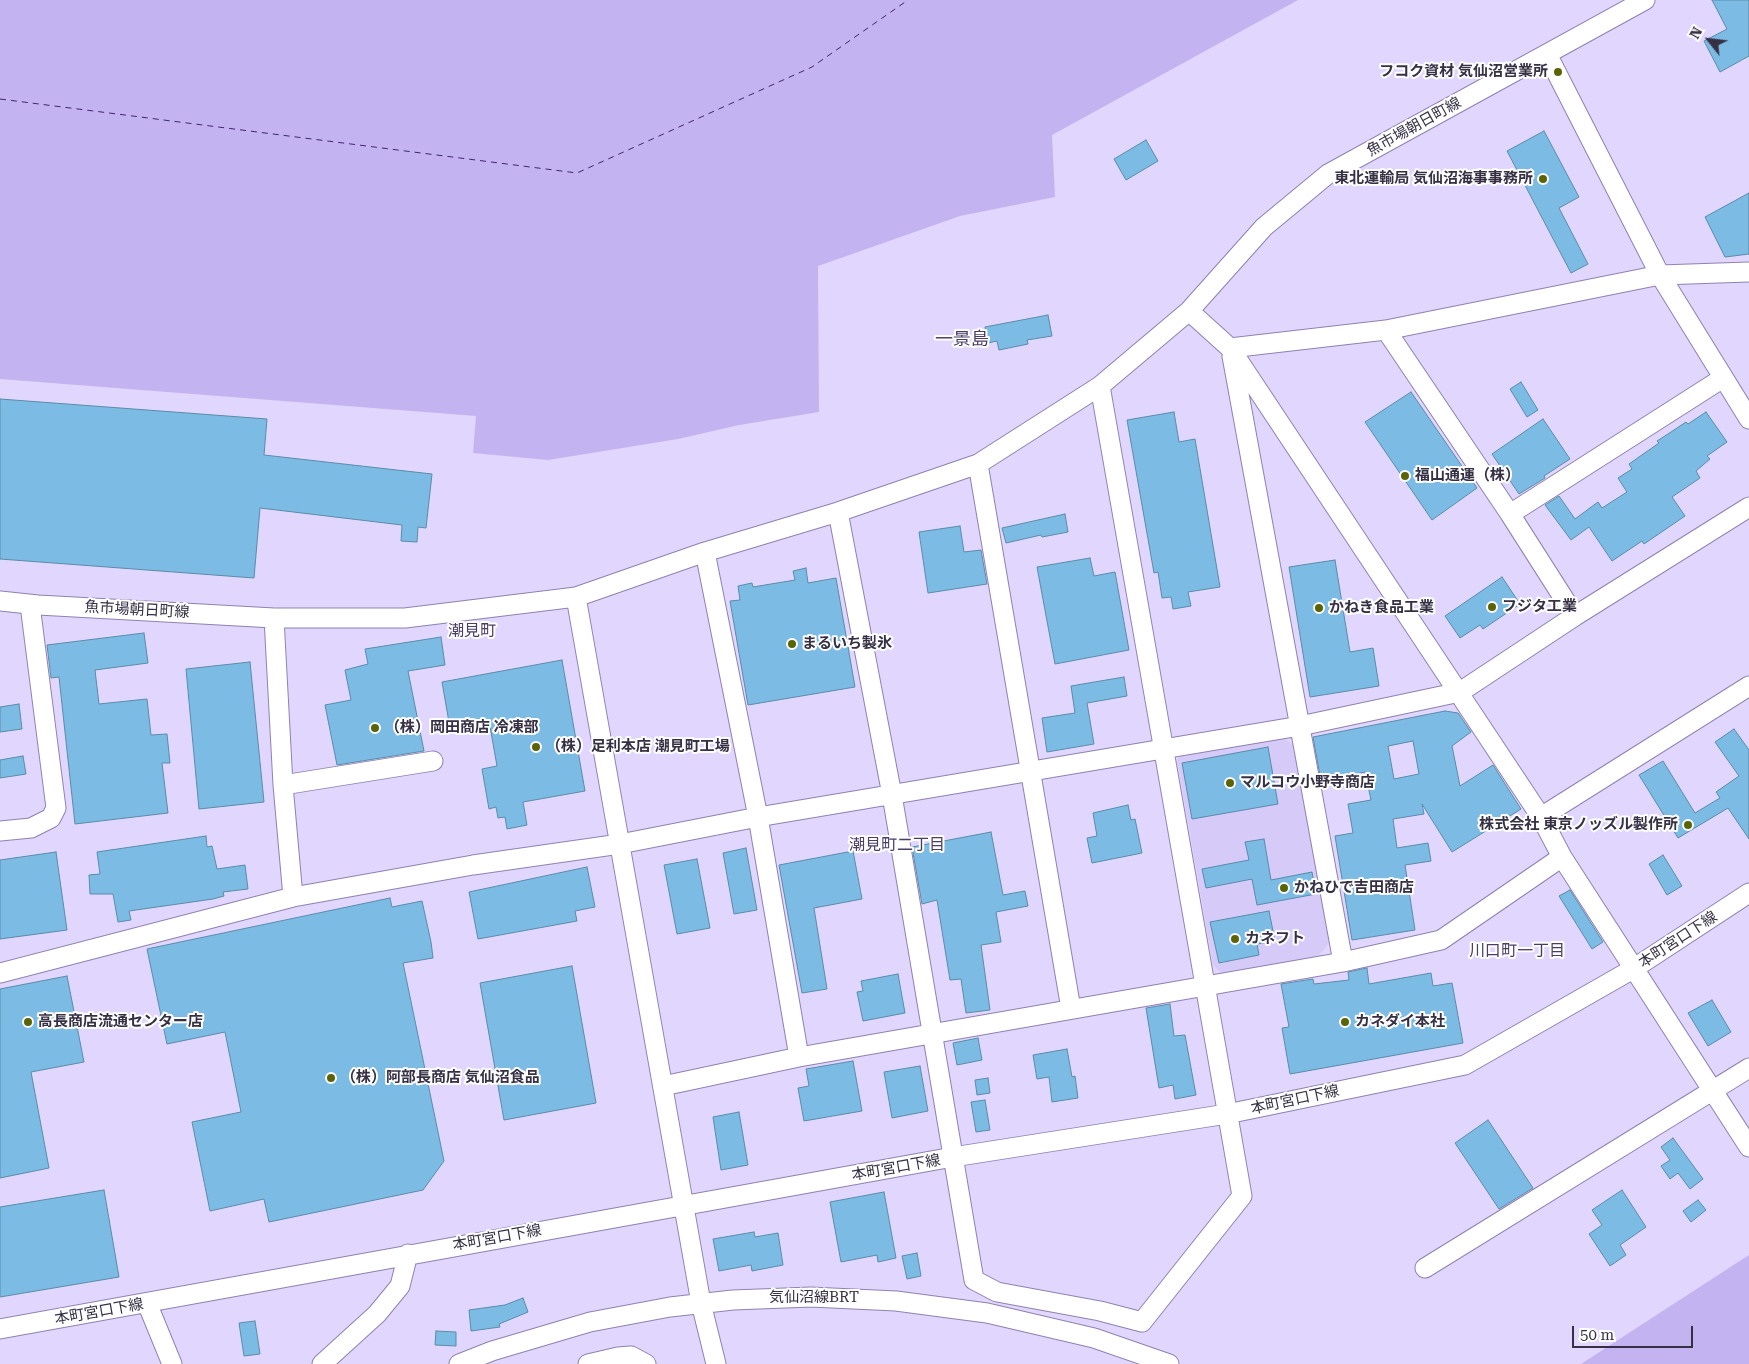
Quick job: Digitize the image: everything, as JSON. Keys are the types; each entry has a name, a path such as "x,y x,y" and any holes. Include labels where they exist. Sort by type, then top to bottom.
{"street":[{"name":"魚市場朝日町線","path":"0,601 30,605 274,618 405,618 576,597 705,552 838,512 978,464 1100,386 1189,311 1264,227 1328,174 1646,0"},
{"path":"1547,54 1660,275 1749,419"},
{"path":"1230,348 1386,330 1660,275 1749,272"},
{"path":"1189,311 1230,348 1542,817 1562,857 1749,1147"},
{"path":"1386,330 1510,514 1575,616"},
{"path":"1230,348 1343,962"},
{"path":"1510,514 1723,378"},
{"path":"838,512 892,795 974,1280 997,1292 1100,1311 1142,1322 1242,1196 1100,386"},
{"path":"978,464 1072,1009"},
{"path":"0,972 293,897 474,865 620,844 758,817 1300,726 1460,692 1575,616 1749,507"},
{"path":"705,552 758,817 799,1057"},
{"path":"576,597 700,1303 716,1364"},
{"path":"0,831 32,828 52,818 56,808 30,605"},
{"path":"274,618 283,785 293,897"},
{"path":"1542,817 1749,686"},
{"path":"283,785 433,762"},
{"path":"663,1086 799,1057 1343,962 1441,940 1562,857"},
{"name":"本町宮口下線","path":"0,1329 953,1157 1227,1114 1465,1065 1633,969 1749,893"},
{"path":"1425,1268 1714,1092 1749,1068"},
{"path":"322,1364 378,1314 400,1286 408,1254"},
{"name":"気仙沼線BRT","path":"459,1364 492,1351 590,1322 700,1303 812,1297 904,1302 977,1312 1037,1323 1169,1364"},
{"path":"147,1303 172,1364"},
{"path":"588,1364 631,1356 646,1364"}],"shaded area":[{"path":"0,0 1298,0 1052,135 1055,197 960,216 818,266 819,412 739,425 678,439 548,460 473,453 476,416 0,379"},
{"path":"1282,736 1295,747 1329,943 1318,956 1222,974 1213,965 1177,760 1186,751"},
{"path":"1749,1255 1749,1364 1581,1364"}],"building":[{"path":"1712,0 1749,0 1749,56 1720,72 1704,41 1727,29"},
{"path":"1544,131 1579,197 1559,208 1588,264 1571,273 1507,151"},
{"path":"1146,140 1158,161 1126,180 1114,159"},
{"path":"1749,193 1749,254 1725,257 1705,217"},
{"path":"1048,315 1052,336 1027,340 1028,344 999,350 997,341 988,343 985,327"},
{"path":"1521,382 1538,410 1527,417 1510,389"},
{"path":"1411,392 1477,488 1432,520 1365,422"},
{"path":"0,399 267,419 264,455 432,474 426,528 418,527 417,542 401,541 402,525 260,508 254,578 0,559"},
{"path":"1174,412 1179,442 1195,439 1220,587 1188,592 1191,606 1173,609 1171,597 1162,598 1158,572 1154,573 1127,420"},
{"path":"1706,412 1727,442 1707,456 1710,459 1696,471 1700,478 1672,497 1685,516 1644,544 1642,541 1612,561 1589,527 1571,540 1545,505 1559,496 1575,519 1598,502 1602,508 1627,492 1618,478 1632,469 1629,464 1659,443 1657,441 1686,422 1688,424"},
{"path":"1543,419 1570,459 1544,476 1545,478 1519,494 1492,454"},
{"path":"1065,514 1068,532 1042,537 1041,535 1006,543 1002,528"},
{"path":"960,526 964,552 981,550 987,584 928,593 919,532"},
{"path":"1090,558 1094,576 1115,572 1129,650 1055,664 1037,567"},
{"name":"かねき食品工業","path":"1335,560 1350,652 1373,648 1379,686 1310,697 1289,567"},
{"name":"まるいち製氷","path":"806,568 808,583 836,578 855,687 748,705 730,601 740,600 738,586 752,583 753,587 795,580 793,571"},
{"path":"1502,577 1520,604 1483,629 1480,625 1460,638 1445,616"},
{"path":"144,633 148,663 95,670 99,704 147,699 151,735 167,734 170,763 162,763 168,813 75,824 59,677 51,678 47,645"},
{"name":"（株）岡田商店 冷凍部","path":"441,637 445,665 408,671 424,751 337,765 325,705 351,700 345,670 368,664 365,649"},
{"name":"（株）足利本店 潮見町工場","path":"562,660 585,791 523,802 527,825 507,829 505,817 498,818 496,807 489,809 482,769 497,766 489,721 450,728 442,682"},
{"path":"250,662 264,802 199,809 186,669"},
{"path":"1124,677 1127,696 1087,703 1094,744 1047,752 1042,718 1075,713 1071,686"},
{"path":"19,704 22,729 0,732 0,707"},
{"path":"1445,711 1458,713 1471,732 1452,746 1460,786 1493,765 1521,809 1452,852 1422,804 1424,814 1393,819 1397,848 1428,843 1431,861 1405,865 1415,930 1352,940 1335,836 1353,833 1348,804 1371,800 1365,772 1321,781 1313,737","holes":["1413,741 1419,774 1394,779 1388,746"]},
{"path":"1734,729 1749,750 1749,839 1728,808 1678,838 1639,775 1663,761 1695,813 1720,798 1716,792 1739,776 1715,742"},
{"name":"マルコウ小野寺商店","path":"1268,747 1278,804 1192,819 1182,763"},
{"path":"23,756 26,774 0,778 0,760"},
{"path":"1128,805 1131,820 1135,819 1142,853 1092,863 1087,838 1097,836 1093,813"},
{"path":"991,832 1003,895 1025,891 1028,906 996,912 1001,942 981,945 990,1010 966,1013 961,979 950,980 937,900 922,904 912,847"},
{"path":"206,836 207,847 212,846 217,869 245,865 248,889 223,892 224,896 213,899 129,911 131,920 118,922 113,894 90,894 89,875 100,874 97,852"},
{"path":"1264,839 1271,880 1312,872 1316,894 1257,905 1252,879 1206,888 1202,869 1249,860 1245,842"},
{"path":"746,848 757,910 734,914 723,853"},
{"path":"853,851 862,899 814,908 827,989 802,993 779,865"},
{"path":"56,852 67,930 0,939 0,860"},
{"path":"1663,855 1682,886 1667,895 1649,864"},
{"path":"697,859 710,928 677,934 664,865"},
{"path":"587,867 595,907 575,911 577,921 478,939 469,892"},
{"path":"1570,890 1603,942 1592,949 1559,896"},
{"name":"（株）阿部長商店 気仙沼食品","path":"390,898 392,907 422,901 431,942 433,958 403,963 444,1161 423,1190 269,1222 264,1199 210,1211 192,1122 241,1112 225,1032 167,1044 147,949"},
{"name":"カネフト","path":"1269,911 1275,941 1257,944 1259,955 1219,963 1210,922"},
{"path":"572,966 596,1103 504,1120 480,983"},
{"path":"1367,968 1369,984 1431,973 1433,986 1452,983 1463,1043 1290,1074 1282,1028 1289,1027 1281,984 1313,979 1314,984 1349,980 1348,972"},
{"path":"898,974 905,1013 863,1021 857,992 863,991 861,981"},
{"path":"67,976 84,1062 31,1072 49,1168 0,1178 0,989"},
{"path":"1712,1000 1731,1032 1708,1046 1688,1013"},
{"path":"1170,1004 1174,1036 1185,1035 1196,1095 1175,1099 1173,1085 1159,1088 1146,1008"},
{"path":"978,1038 982,1060 957,1065 953,1043"},
{"path":"1067,1049 1072,1077 1075,1076 1078,1098 1052,1102 1049,1077 1037,1079 1033,1055"},
{"path":"853,1061 862,1111 804,1121 798,1088 809,1086 806,1069"},
{"path":"920,1066 928,1111 892,1118 884,1072"},
{"path":"988,1078 990,1093 977,1095 975,1080"},
{"path":"985,1100 990,1130 976,1132 971,1102"},
{"path":"739,1112 748,1165 721,1170 713,1117"},
{"path":"1488,1120 1533,1188 1499,1209 1455,1143"},
{"path":"1673,1138 1703,1179 1690,1189 1678,1173 1670,1179 1661,1166 1670,1160 1661,1147"},
{"path":"104,1190 119,1277 0,1297 0,1207"},
{"path":"1622,1190 1646,1227 1620,1245 1626,1255 1610,1266 1589,1234 1602,1225 1592,1210"},
{"path":"884,1192 896,1258 878,1262 877,1255 841,1262 830,1202"},
{"path":"1698,1200 1706,1210 1691,1222 1683,1211"},
{"path":"754,1232 755,1237 778,1233 783,1265 752,1271 751,1265 719,1271 713,1239"},
{"path":"917,1253 921,1276 907,1279 902,1256"},
{"path":"523,1298 528,1312 499,1324 500,1327 471,1331 469,1310 505,1305"},
{"path":"255,1321 260,1354 244,1356 239,1323"},
{"path":"436,1331 456,1332 456,1346 435,1345"}],"ferry route":[{"path":"0,99 577,173 812,67 908,0"}],"place":[{"name":"フコク資材 気仙沼営業所","path":"1558,72"},
{"name":"東北運輸局 気仙沼海事事務所","path":"1543,179"},
{"name":"福山通運（株）","path":"1405,476"},
{"name":"フジタ工業","path":"1492,607"},
{"name":"かねき食品工業","path":"1319,608"},
{"name":"まるいち製氷","path":"792,644"},
{"name":"（株）岡田商店 冷凍部","path":"375,728"},
{"name":"（株）足利本店 潮見町工場","path":"536,747"},
{"name":"マルコウ小野寺商店","path":"1230,783"},
{"name":"株式会社 東京ノッズル製作所","path":"1688,825"},
{"name":"かねひで吉田商店","path":"1284,888"},
{"name":"カネフト","path":"1235,939"},
{"name":"高長商店流通センター店","path":"28,1022"},
{"name":"カネダイ本社","path":"1345,1022"},
{"name":"（株）阿部長商店 気仙沼食品","path":"331,1078"}],"district":[{"name":"一景島","path":"962,340"},
{"name":"潮見町","path":"472,631"},
{"name":"潮見町二丁目","path":"897,845"},
{"name":"川口町一丁目","path":"1517,951"}]}
